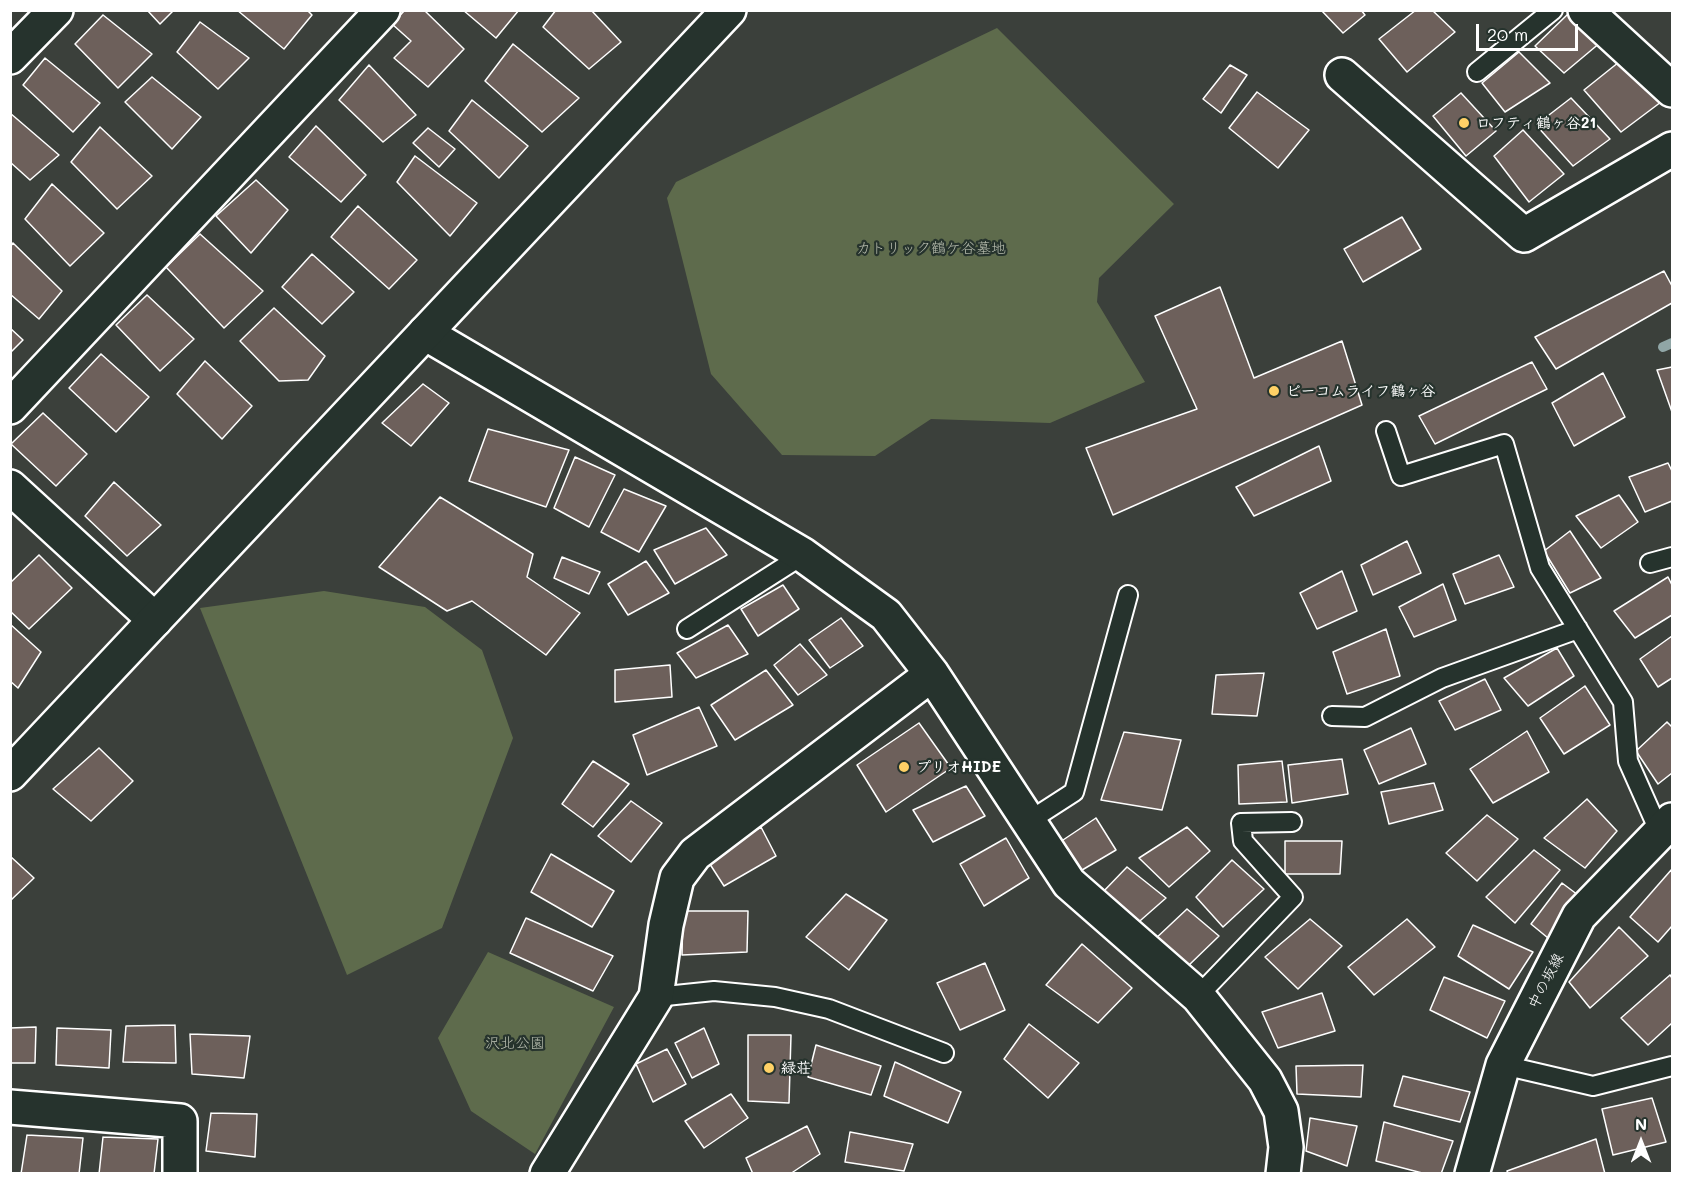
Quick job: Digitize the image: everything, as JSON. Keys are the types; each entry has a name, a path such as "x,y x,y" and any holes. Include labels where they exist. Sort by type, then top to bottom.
{"street":[{"path":"12,54 56,10"},
{"path":"10,407 382,10"},
{"path":"10,774 729,10"},
{"path":"1584,10 1672,90"},
{"path":"1342,75 1524,235 1672,148"},
{"path":"425,333 803,555 886,615 932,674 1068,883 1198,996 1265,1080 1281,1112 1286,1147 1283,1173"},
{"path":"10,487 155,620"},
{"path":"547,1173 656,997 666,925 677,878 695,854 932,674"},
{"name":"中の坂線","path":"1472,1173 1503,1065 1580,916 1666,827"},
{"path":"10,1107 180,1121 180,1173"}],"lane":[{"path":"1477,72 1553,10"},
{"path":"1386,431 1401,476 1504,444 1540,568 1623,702 1628,761 1666,827"},
{"path":"687,629 803,555"},
{"path":"1650,563 1672,557"},
{"path":"1029,821 1074,792 1128,595"},
{"path":"1332,716 1365,717 1442,678 1578,629"},
{"path":"1198,996 1293,897 1243,841 1241,823 1292,822"},
{"path":"656,997 714,991 775,997 829,1009 944,1053"},
{"path":"1503,1065 1593,1086 1672,1066"}],"green space":[{"name":"カトリック鶴ケ谷墓地","path":"997,28 1174,204 1099,278 1097,302 1145,382 1050,423 931,419 875,456 782,455 711,374 667,198 676,182"},
{"path":"324,591 425,607 482,650 513,738 442,928 347,975 200,608"},
{"name":"沢北公園","path":"488,952 614,1007 535,1154 471,1111 438,1038"}],"building":[{"path":"147,10 174,10 160,24"},
{"path":"237,10 307,10 312,15 284,49"},
{"path":"405,10 424,10 464,49 428,87 394,58 411,41 392,24"},
{"path":"463,10 519,10 496,38"},
{"path":"556,10 591,10 621,42 589,69 543,27"},
{"path":"1321,10 1361,10 1365,15 1343,33"},
{"path":"1416,10 1432,10 1455,32 1407,72 1379,39"},
{"path":"1568,14 1601,42 1564,73 1535,46"},
{"path":"103,15 152,54 118,88 75,44"},
{"path":"200,22 249,58 218,89 177,52"},
{"path":"513,44 579,98 542,132 485,81"},
{"path":"1519,52 1550,83 1505,112 1482,83"},
{"path":"45,58 100,103 73,132 23,85"},
{"path":"1619,62 1661,102 1621,132 1584,90"},
{"path":"369,65 416,115 383,142 339,100"},
{"path":"1230,65 1247,75 1221,113 1203,99"},
{"path":"152,77 201,117 172,149 125,102"},
{"path":"1257,92 1309,130 1278,168 1229,128"},
{"name":"ロフティ鶴ヶ谷21","path":"1461,93 1496,131 1466,156 1433,116"},
{"path":"1571,98 1610,139 1573,166 1536,125"},
{"path":"472,100 528,146 499,178 449,131"},
{"path":"10,113 59,155 30,180 10,162"},
{"path":"316,126 366,175 341,202 289,157"},
{"path":"100,127 152,176 117,209 71,162"},
{"path":"428,128 455,149 439,167 413,143"},
{"path":"1523,130 1564,174 1529,202 1494,156"},
{"path":"415,156 477,203 450,236 397,182"},
{"path":"256,180 288,210 251,253 216,216"},
{"path":"52,184 104,233 70,266 25,219"},
{"path":"358,206 417,260 389,289 331,237"},
{"path":"1402,217 1421,249 1363,282 1344,249"},
{"path":"200,234 263,291 224,328 166,267"},
{"path":"13,243 62,291 39,319 10,294 10,247"},
{"path":"312,254 354,292 322,324 282,287"},
{"path":"1664,271 1672,286 1672,303 1556,369 1535,337"},
{"name":"ピーコムライフ鶴ヶ谷","path":"1220,287 1254,378 1342,341 1362,405 1113,515 1086,448 1197,409 1155,316"},
{"path":"147,295 194,339 160,371 116,325"},
{"path":"274,308 325,356 308,380 279,381 240,341"},
{"path":"10,328 23,340 10,353"},
{"path":"101,354 149,397 116,432 69,388"},
{"path":"205,361 252,406 222,439 177,394"},
{"path":"1532,362 1547,389 1435,444 1419,416"},
{"path":"1672,367 1672,412 1657,370"},
{"path":"1603,373 1625,417 1574,446 1552,403"},
{"path":"423,384 449,403 411,446 382,423"},
{"path":"43,413 87,454 56,486 11,444"},
{"path":"488,429 569,450 546,507 469,481"},
{"path":"1319,446 1331,481 1254,516 1236,487"},
{"path":"575,457 615,475 589,527 554,508"},
{"path":"1668,463 1672,471 1672,501 1645,512 1629,477"},
{"path":"114,482 161,525 127,556 85,516"},
{"path":"624,489 666,506 639,552 601,532"},
{"path":"1619,495 1638,522 1601,548 1576,516"},
{"path":"440,497 533,554 527,577 580,613 546,655 472,601 447,611 379,567"},
{"path":"706,528 727,555 675,584 654,550"},
{"path":"1570,531 1601,578 1570,593 1544,551"},
{"path":"1407,541 1421,573 1373,595 1361,565"},
{"path":"39,555 72,588 29,629 10,611 10,583"},
{"path":"1499,555 1514,587 1465,604 1453,574"},
{"path":"562,557 600,572 589,594 554,578"},
{"path":"646,561 669,593 628,615 608,584"},
{"path":"1342,571 1357,611 1317,629 1300,593"},
{"path":"1668,577 1672,585 1672,615 1635,638 1614,611"},
{"path":"1443,584 1456,620 1414,637 1399,607"},
{"path":"783,585 799,609 758,636 741,609"},
{"path":"841,618 863,646 830,668 809,640"},
{"path":"10,624 41,652 18,688 10,681"},
{"path":"728,625 748,654 696,678 677,653"},
{"path":"1386,629 1400,676 1347,694 1333,652"},
{"path":"1672,636 1672,678 1658,687 1640,659"},
{"path":"800,644 827,675 798,695 774,665"},
{"path":"1557,648 1574,676 1528,706 1504,678"},
{"path":"670,665 672,697 615,702 615,670"},
{"path":"766,670 793,705 735,740 711,705"},
{"path":"1264,673 1257,716 1212,714 1216,675"},
{"path":"1485,679 1501,710 1455,730 1439,701"},
{"path":"1585,686 1610,725 1564,754 1540,718"},
{"path":"699,707 717,746 647,775 633,735"},
{"path":"1667,722 1672,727 1672,773 1658,784 1636,751"},
{"name":"プリオHIDE","path":"919,723 951,768 886,812 857,765"},
{"path":"1411,728 1426,764 1379,784 1364,750"},
{"path":"1527,731 1549,772 1493,803 1470,769"},
{"path":"1124,732 1181,740 1162,810 1101,800"},
{"path":"99,748 133,781 91,821 53,789"},
{"path":"1342,759 1348,794 1292,803 1288,765"},
{"path":"593,761 629,784 593,827 562,804"},
{"path":"1282,761 1287,802 1239,804 1238,765"},
{"path":"1434,783 1443,810 1389,824 1381,792"},
{"path":"966,786 985,816 933,842 913,810"},
{"path":"1587,799 1617,831 1585,868 1544,838"},
{"path":"631,801 662,823 631,862 598,836"},
{"path":"1487,815 1518,839 1477,881 1446,853"},
{"path":"1096,818 1116,850 1077,873 1057,844"},
{"path":"761,827 776,856 724,886 706,858"},
{"path":"1187,827 1210,851 1169,887 1139,858"},
{"path":"1006,838 1029,878 984,906 960,864"},
{"path":"1285,841 1342,841 1340,874 1285,874"},
{"path":"1534,850 1560,870 1515,923 1486,897"},
{"path":"551,854 614,891 592,927 531,892"},
{"path":"10,856 34,878 10,901"},
{"path":"1232,860 1264,889 1223,927 1196,897"},
{"path":"1127,867 1166,898 1133,927 1100,895"},
{"path":"1672,869 1672,926 1658,942 1630,917"},
{"path":"1562,883 1578,895 1548,938 1531,924"},
{"path":"846,894 887,920 849,970 806,937"},
{"path":"1187,909 1219,936 1187,967 1153,941"},
{"path":"683,911 748,911 747,952 682,955"},
{"path":"526,918 613,956 593,991 510,953"},
{"path":"1310,919 1342,946 1298,989 1265,957"},
{"path":"1407,919 1435,947 1374,995 1348,967"},
{"path":"1473,925 1533,952 1509,989 1458,956"},
{"path":"1619,927 1648,956 1590,1008 1569,982"},
{"path":"1082,944 1132,988 1098,1023 1046,985"},
{"path":"985,963 1005,1010 960,1030 937,983"},
{"path":"1670,975 1672,978 1672,1023 1648,1045 1621,1018"},
{"path":"1444,977 1505,1001 1487,1038 1430,1010"},
{"path":"1322,993 1335,1031 1278,1048 1262,1012"},
{"path":"1029,1024 1079,1063 1048,1098 1004,1059"},
{"path":"175,1025 176,1063 123,1062 126,1026"},
{"path":"36,1027 35,1063 10,1063 10,1028"},
{"path":"57,1028 111,1030 109,1068 56,1065"},
{"path":"704,1028 719,1064 692,1078 675,1043"},
{"path":"190,1034 250,1036 244,1078 192,1074"},
{"name":"緑荘","path":"748,1035 791,1035 789,1103 748,1101"},
{"path":"816,1045 881,1066 871,1095 808,1077"},
{"path":"667,1049 686,1084 653,1102 636,1064"},
{"path":"895,1062 961,1092 948,1123 884,1096"},
{"path":"1363,1065 1361,1097 1297,1094 1296,1066"},
{"path":"1403,1076 1470,1092 1460,1122 1394,1106"},
{"path":"731,1094 748,1118 704,1148 685,1121"},
{"path":"1652,1098 1666,1142 1613,1155 1602,1109"},
{"path":"211,1113 257,1114 255,1157 206,1151"},
{"path":"1310,1118 1357,1126 1347,1166 1306,1151"},
{"path":"1384,1122 1453,1141 1441,1174 1426,1174 1376,1161"},
{"path":"807,1126 820,1154 790,1174 753,1174 746,1158"},
{"path":"850,1132 913,1144 904,1171 845,1162"},
{"path":"27,1135 83,1138 79,1174 21,1174"},
{"path":"103,1137 158,1139 154,1174 99,1174"},
{"path":"1596,1139 1605,1174 1508,1174 1507,1171"}],"waterway":[{"path":"1663,347 1672,343"}],"place":[{"name":"ロフティ鶴ヶ谷21","path":"1464,123"},
{"name":"ピーコムライフ鶴ヶ谷","path":"1274,391"},
{"name":"プリオHIDE","path":"904,767"},
{"name":"緑荘","path":"769,1068"}]}
